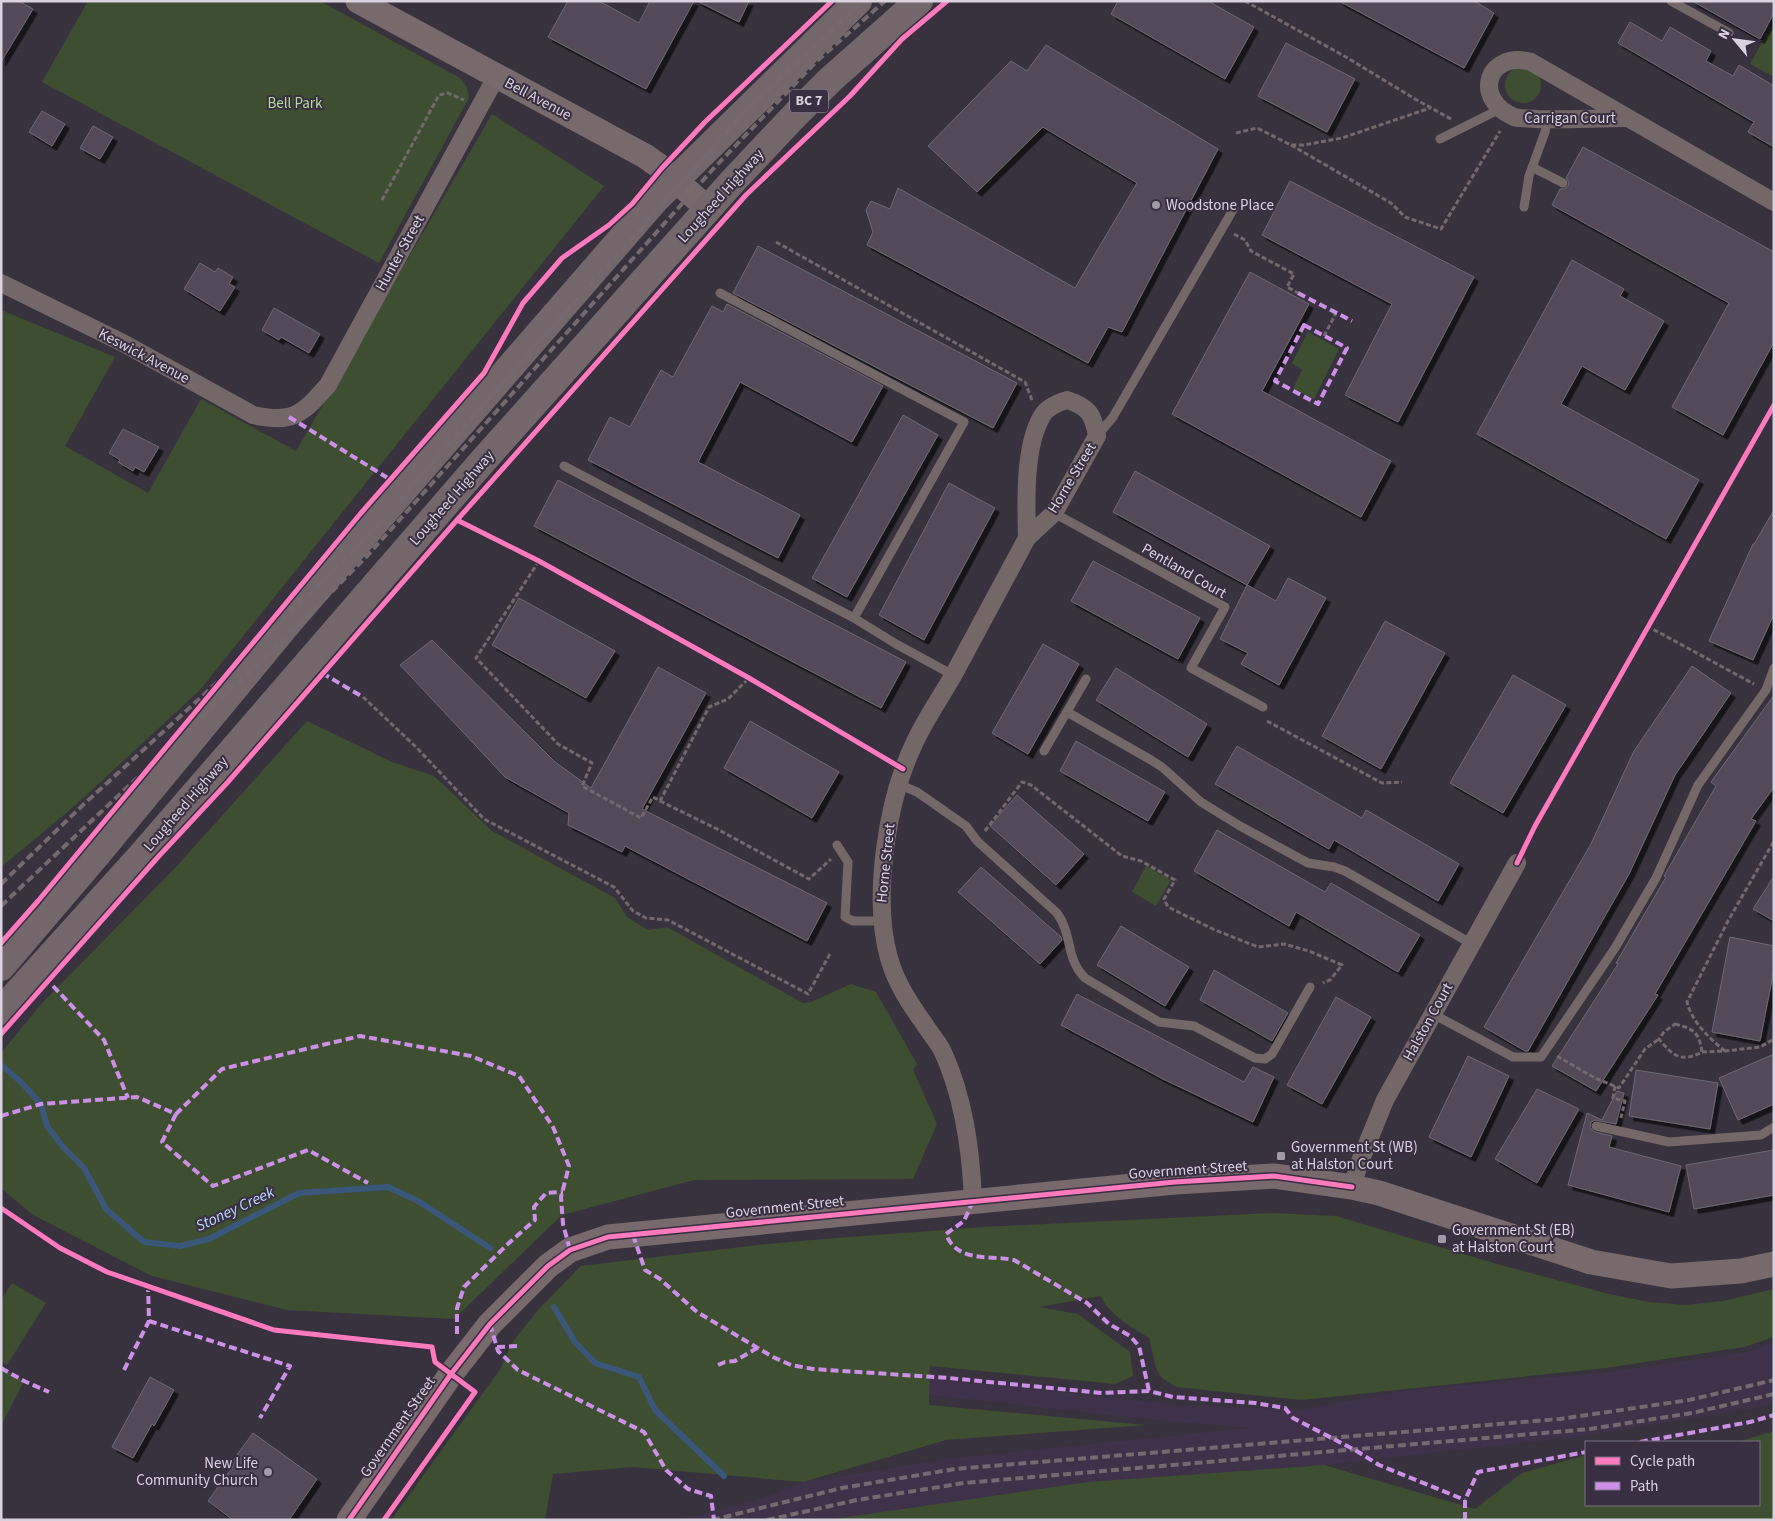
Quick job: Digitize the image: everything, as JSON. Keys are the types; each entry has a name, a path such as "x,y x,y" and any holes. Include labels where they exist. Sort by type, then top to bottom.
{"main road":[{"name":"BC 7","path":"1,968 288,623 655,200 858,1"},
{"name":"Lougheed Highway","path":"1,1011 142,856 481,464 708,209 797,113 864,49 919,1"}],"street":[{"name":"Bell Avenue","path":"358,1 645,156 708,209"},
{"name":"Carrigan Court","path":"1625,118 1548,119 1502,117 1489,95 1490,77 1501,64 1518,59 1531,62 1625,118 1774,202"},
{"name":"Hunter Street","path":"289,418 306,409 328,385 496,77"},
{"name":"Keswick Avenue","path":"1,283 123,343 253,415 270,419 289,418"},
{"name":"Horne Street","path":"973,1201 971,1163 962,1104 941,1049 906,998 889,958 881,907 883,873 898,784 914,742 953,675 1027,538 1054,513 1097,436 1093,417 1080,404 1067,400 1054,404 1042,415 1031,444 1026,513 1027,538"},
{"name":"Halston Court","path":"1352,1187 1359,1164 1385,1100 1517,863"},
{"name":"Government Street","path":"349,1520 451,1374 490,1324 548,1266 570,1250 608,1237 1175,1182 1274,1176 1380,1193 1591,1262 1671,1276 1741,1271 1774,1264"}],"lane":[{"path":"1671,1 1729,33"},
{"path":"1440,139 1465,126 1502,117"},
{"path":"1524,207 1529,176 1548,119"},
{"path":"1532,167 1563,183"},
{"path":"1097,436 1113,417 1234,208"},
{"path":"720,292 964,422 854,618"},
{"path":"564,466 854,618 896,644 953,675"},
{"name":"Pentland Court","path":"1054,513 1225,607 1192,668 1263,708"},
{"path":"1433,1014 1513,1057 1541,1057 1615,948 1656,878 1698,785 1771,684 1774,668"},
{"path":"1044,752 1086,679"},
{"path":"1068,712 1162,767 1201,802 1240,826 1308,863 1334,867 1345,871 1472,944"},
{"path":"898,784 917,792 966,826 977,841 1057,913 1066,927 1072,961 1085,978 1159,1022 1194,1026 1255,1058 1265,1059 1272,1054 1310,987"},
{"path":"839,848 848,862 845,917 853,921 883,921"},
{"path":"1596,1126 1670,1142 1761,1135 1774,1127"}],"path":[{"path":"1245,1 1465,126"},
{"path":"382,200 439,95 448,93 466,101"},
{"path":"1291,146 1342,138 1431,108"},
{"path":"1236,133 1258,128 1391,203 1405,217 1441,228 1502,117"},
{"path":"1222,228 1245,240 1251,250 1294,274 1287,287 1298,293"},
{"path":"776,242 1025,382 1034,406"},
{"path":"1324,336 1336,313"},
{"path":"531,557 547,566"},
{"path":"539,561 476,658 558,744 592,763 582,786 641,818 653,797 809,879 839,848"},
{"path":"1647,626 1742,677"},
{"path":"740,673 757,683"},
{"path":"660,801 710,707 728,700 748,678"},
{"path":"363,697 416,747 484,819 614,887 633,911 646,918 668,920 808,994 831,952"},
{"path":"1263,708 1262,718 1364,774 1382,783 1402,782"},
{"path":"977,841 1022,782 1031,785 1122,856 1141,861 1175,880 1164,899 1168,907 1215,930 1258,947 1284,944 1309,951 1342,965 1330,980 1310,987"},
{"path":"1725,1051 1711,1040 1690,1014 1686,1002 1728,921 1774,841"},
{"path":"1545,1051 1619,1088 1645,1049 1675,1024 1688,1028 1700,1038 1702,1052"},
{"path":"1659,1039 1669,1051 1678,1056 1691,1058 1702,1052 1760,1047 1774,1039"},
{"path":"1615,1086 1613,1098 1625,1101 1623,1106"}],"shaded area":[{"path":"1774,1342 1774,1403 1756,1408 1585,1436 1324,1465 1095,1482 827,1520 680,1520 764,1498 803,1482 953,1458 1249,1428 1154,1420 717,1371 719,1356 1180,1405 1300,1410 1408,1390 1608,1372 1747,1352"}],"green space":[{"name":"Bell Park","path":"88,1 320,1 460,78 467,87 469,98 379,263 42,82"},
{"path":"1774,21 1774,77 1750,64"},
{"path":"1523,67 1530,68 1536,72 1540,78 1540,92 1536,98 1530,102 1523,103 1516,102 1510,98 1506,92 1505,85 1506,78 1510,72 1516,68"},
{"path":"492,114 604,186 199,691 70,810 1,867 1,310 115,357 65,446 148,493 201,399 296,451"},
{"path":"1308,332 1339,349 1314,399 1293,388 1302,370 1292,363"},
{"path":"307,721 392,762 434,776 492,831 615,898 627,917 648,930 667,927 803,1003 811,1002 851,984 876,992 917,1064 913,1070 937,1124 913,1179 694,1180 562,1215 454,1319 287,1310 152,1276 33,1215 1,1188 1,1053 43,1002 175,868"},
{"path":"1146,866 1171,880 1156,906 1132,892"},
{"path":"1273,1213 1336,1216 1497,1264 1609,1294 1649,1302 1685,1305 1723,1301 1774,1289 1774,1337 1744,1347 1606,1368 1301,1400 1176,1387 1162,1378 1156,1368 1149,1338 1115,1315 1101,1296 1039,1307 1078,1314 1130,1352 1133,1376 1115,1384 930,1366 929,1405 1146,1425 946,1440 803,1482 633,1467 553,1474 545,1520 391,1520 501,1368 511,1344 538,1310 581,1266 823,1239 984,1227"},
{"path":"12,1283 46,1303 7,1365 1,1361 1,1300"},
{"path":"1,1367 24,1381 1,1426"},
{"path":"1774,1431 1774,1520 827,1520 1088,1482 1324,1465 1475,1509 1522,1473 1585,1455 1585,1506 1760,1506 1760,1441 1740,1441"}],"building":[{"path":"1,1 19,1 33,9 1,62"},
{"path":"568,1 599,1 639,23 650,1 694,1 646,89 548,37"},
{"path":"697,1 749,1 739,22"},
{"path":"1118,1 1208,1 1254,27 1225,79 1111,14"},
{"path":"1339,1 1474,1 1494,13 1464,68"},
{"path":"1692,1 1774,1 1774,13 1760,39"},
{"path":"1630,22 1662,41 1670,27 1711,51 1706,61 1733,76 1739,65 1774,86 1774,147 1748,132 1754,122 1618,43"},
{"path":"1286,43 1355,79 1327,132 1258,96"},
{"name":"Woodstone Place","path":"1046,45 1218,149 1122,332 1108,327 1088,363 867,245 873,232 866,210 871,201 890,209 898,188 1075,288 1137,183 1043,127 977,192 928,146 1011,61 1027,71"},
{"path":"42,111 65,124 52,146 29,132"},
{"path":"93,126 113,137 100,159 80,148"},
{"path":"1583,147 1774,252 1774,342 1723,435 1672,407 1729,303 1552,205 1560,189 1568,186 1569,182 1566,178"},
{"path":"1290,181 1474,277 1398,422 1345,395 1392,304 1262,235"},
{"path":"758,246 1017,383 993,428 733,293"},
{"path":"1572,260 1624,289 1620,296 1664,321 1625,390 1582,366 1561,404 1699,480 1666,539 1477,434"},
{"path":"200,263 215,272 218,268 233,277 229,284 235,287 220,311 184,289"},
{"path":"1250,272 1309,304 1262,391 1391,461 1361,517 1172,414"},
{"path":"727,304 883,386 852,442 740,382 698,462 800,515 778,558 588,460 610,417 630,427 661,370 673,377 712,306 723,312"},
{"path":"274,308 320,334 309,353 281,337 279,340 262,330"},
{"path":"903,415 938,435 847,597 812,578"},
{"path":"123,429 159,447 144,472 135,467 133,471 118,462 120,460 109,453"},
{"path":"1135,471 1270,546 1247,585 1113,512"},
{"path":"558,480 906,662 881,708 534,526"},
{"path":"949,483 995,508 924,640 879,615"},
{"path":"1774,510 1774,614 1753,660 1709,641 1753,544"},
{"path":"1093,561 1200,618 1178,659 1071,601"},
{"path":"1288,578 1326,598 1279,685 1241,664 1248,653 1220,639 1247,585 1276,601"},
{"path":"519,598 615,651 586,698 492,645"},
{"path":"1385,621 1445,653 1381,769 1322,736"},
{"path":"432,640 555,762 591,788 658,667 706,693 642,809 827,903 807,941 625,846 622,852 568,825 569,813 505,777 400,665"},
{"path":"1043,644 1079,664 1028,754 992,733"},
{"path":"1692,666 1731,693 1675,775 1629,874 1528,1051 1525,1051 1484,1027 1591,844 1634,751"},
{"path":"1116,668 1207,724 1188,757 1096,700"},
{"path":"1513,675 1566,705 1503,813 1450,783"},
{"path":"1774,695 1774,787 1751,819 1756,821 1655,994 1658,995 1596,1091 1552,1066 1618,964 1616,963 1716,786 1711,782"},
{"path":"750,721 839,772 812,818 724,768"},
{"path":"1076,741 1165,792 1148,821 1060,771"},
{"path":"1237,746 1362,818 1366,810 1459,864 1438,901 1334,840 1329,849 1215,784"},
{"path":"1017,795 1084,854 1056,885 990,826"},
{"path":"1217,830 1325,892 1331,883 1420,935 1398,972 1296,912 1289,926 1194,871"},
{"path":"981,867 1061,937 1062,940 1040,964 958,892"},
{"path":"1774,876 1774,921 1753,909"},
{"path":"1121,926 1189,967 1165,1006 1097,965"},
{"path":"1730,937 1774,946 1774,969 1760,1041 1712,1032"},
{"path":"1214,970 1288,1013 1272,1041 1200,1000"},
{"path":"1077,994 1244,1082 1253,1067 1274,1077 1253,1122 1163,1079 1061,1025"},
{"path":"1336,997 1371,1017 1322,1104 1287,1085"},
{"path":"1774,1054 1774,1104 1738,1120 1719,1078"},
{"path":"1468,1056 1509,1076 1471,1157 1429,1137"},
{"path":"1636,1070 1718,1083 1710,1129 1629,1116"},
{"path":"1537,1089 1579,1109 1537,1183 1495,1159"},
{"path":"1617,1091 1624,1093 1616,1124 1595,1120 1591,1122 1590,1128 1595,1132 1612,1136 1609,1147 1681,1166 1669,1212 1568,1185 1587,1113 1602,1120"},
{"path":"1774,1150 1774,1195 1694,1209 1686,1165"},
{"path":"150,1377 174,1390 133,1458 112,1447"},
{"name":"New Life Community Church","path":"253,1433 317,1479 289,1520 233,1520 208,1501 234,1465 234,1459"}],"waterway":[{"name":"Stoney Creek","path":"1,1065 20,1081 41,1104 47,1126 63,1147 84,1168 106,1209 144,1242 180,1246 209,1239 299,1193 388,1187 418,1201 490,1248"},
{"name":"Stoney Creek","path":"554,1307 575,1342 595,1363 639,1377 655,1410 724,1476"}],"railway":[{"path":"1,884 83,805 209,690 327,577 378,525 743,114 864,1"},
{"path":"1,906 286,638 368,555 714,168 817,61 885,1"},
{"path":"712,1520 842,1488 955,1469 1560,1419 1689,1400 1774,1380"},
{"path":"767,1520 857,1500 964,1483 1590,1429 1692,1413 1774,1394"}],"marked path":[{"path":"1298,293 1352,321"},
{"path":"1304,325 1347,348 1318,404 1275,381 1304,325"},
{"path":"289,417 391,480"},
{"path":"322,673 363,697"},
{"path":"53,986 104,1040 128,1098"},
{"path":"1,1116 41,1104 137,1097 176,1114 222,1069 360,1036 471,1056 519,1076 553,1127 569,1166 561,1197 563,1224 570,1250"},
{"path":"176,1114 162,1142 213,1186 308,1150 368,1183"},
{"path":"457,1334 457,1308 464,1287 535,1220 534,1207 546,1193 563,1192"},
{"path":"973,1201 964,1221 946,1234 951,1243 958,1250 966,1254 1014,1260 1087,1303 1109,1324 1130,1336 1139,1346 1149,1391"},
{"path":"633,1235 645,1270 660,1279 697,1312 773,1357 791,1365 813,1369 949,1378 1102,1393 1149,1391 1173,1397 1255,1403 1285,1408 1293,1418 1355,1450 1379,1465 1465,1500"},
{"path":"124,1370 149,1321 148,1286"},
{"path":"149,1321 290,1366 260,1418"},
{"path":"490,1324 498,1351 518,1370 644,1432 666,1470 688,1489 711,1496 714,1520"},
{"path":"497,1347 519,1346"},
{"path":"718,1365 735,1361 757,1348"},
{"path":"1,1368 49,1392"},
{"path":"1646,1441 1750,1422 1774,1415"},
{"path":"1465,1520 1465,1500 1478,1472 1585,1452"}],"cycle path":[{"path":"1,943 361,513 484,373 523,303 562,258 609,225 632,204 662,168 705,122 832,1"},
{"path":"1,1034 158,857 227,783 457,520 746,195 850,96 902,39 947,1"},
{"path":"1517,863 1535,826 1774,405"},
{"path":"457,520 539,561 749,678 903,769"},
{"path":"349,1520 451,1374 490,1324 548,1266 570,1250 608,1237 1175,1182 1274,1176 1352,1187"},
{"path":"1,1208 60,1248 107,1272 274,1330 432,1347 435,1362 475,1392 384,1520"}],"place":[{"name":"Woodstone Place","path":"1156,205"},
{"name":"Government St (WB) at Halston Court","path":"1281,1156"},
{"name":"Government St (EB) at Halston Court","path":"1442,1239"},
{"name":"New Life Community Church","path":"268,1472"}]}
